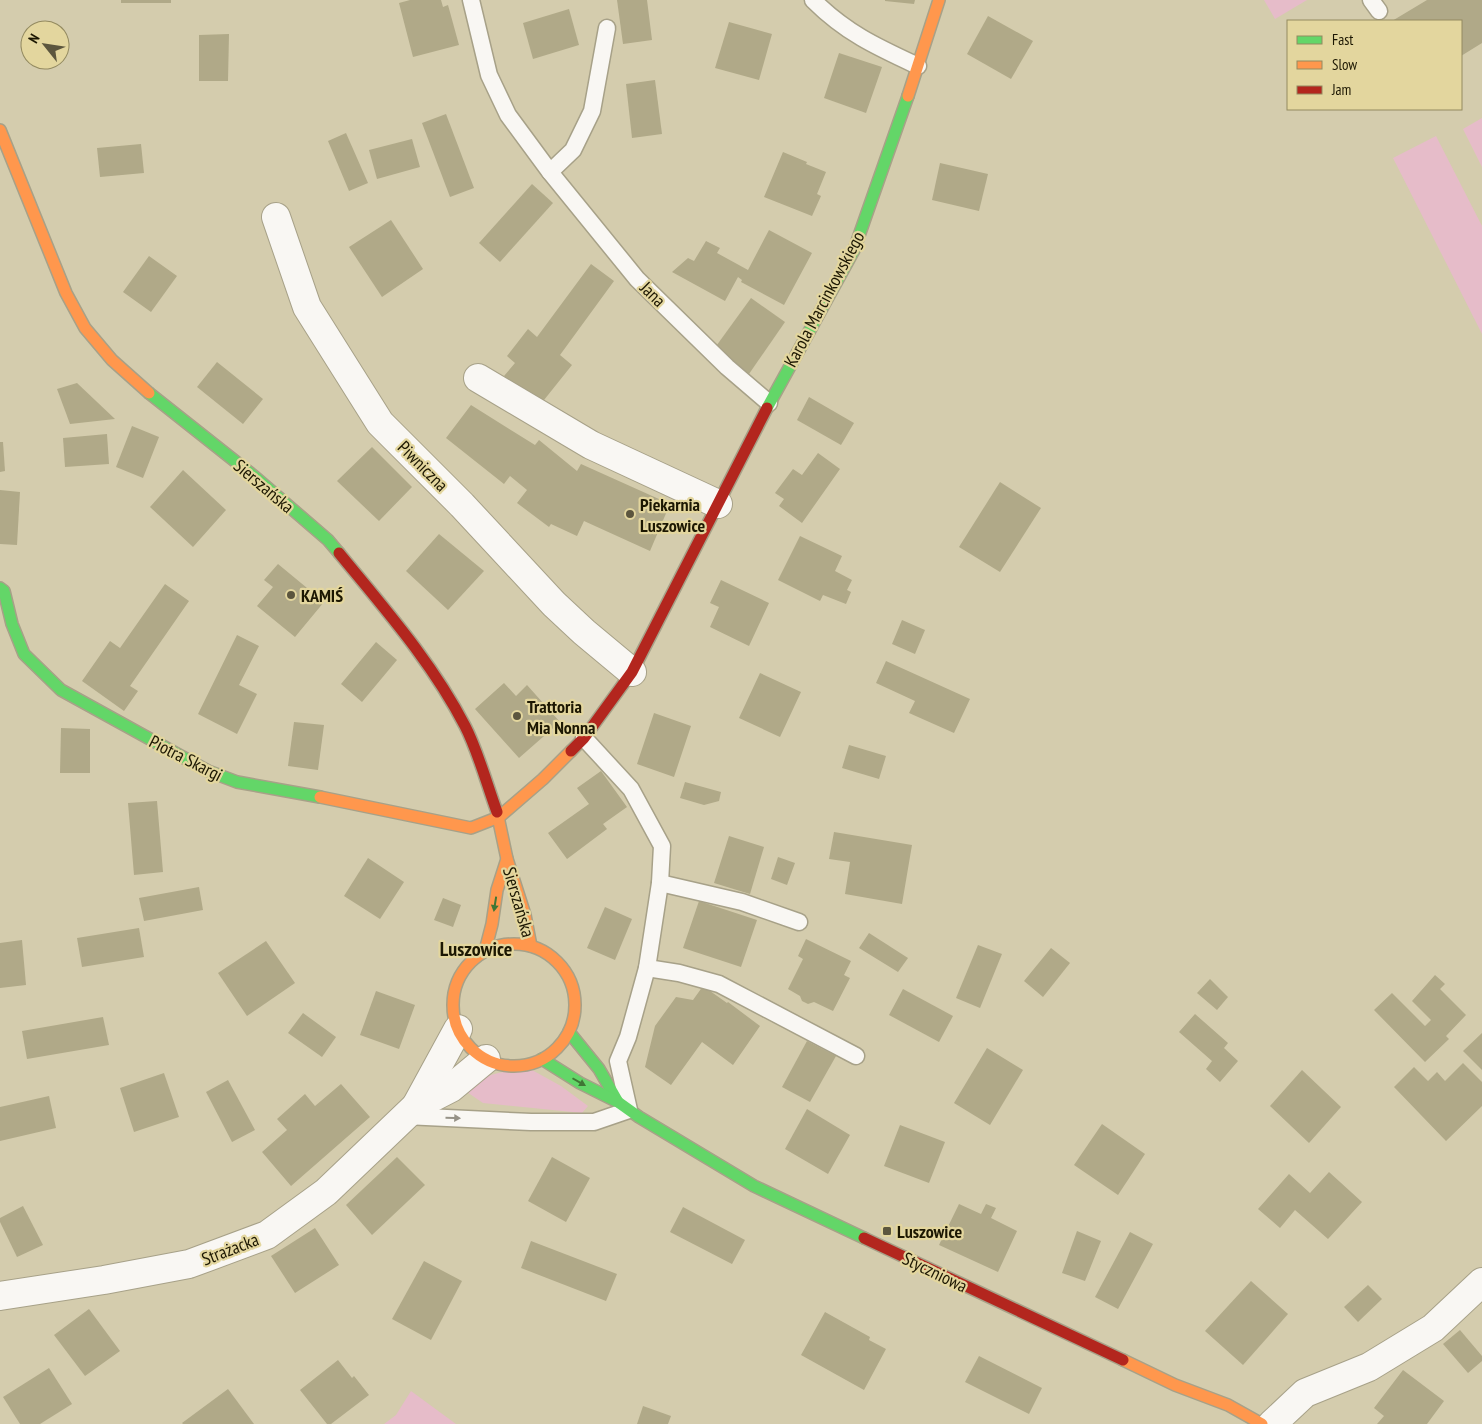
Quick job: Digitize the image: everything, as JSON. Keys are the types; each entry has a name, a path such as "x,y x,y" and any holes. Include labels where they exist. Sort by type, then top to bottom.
{"street":[{"name":"Karola Marcinkowskiego","path":"499,817 543,779 584,738 632,672 769,403 854,250 895,137 939,0"},
{"name":"Sierszańska","path":"0,130 66,293 85,328 112,360 159,402 255,477 328,540 396,622 442,686 466,728 499,817 507,859 525,916 531,946"},
{"name":"Piwniczna","path":"276,217 307,307 380,423 462,505 554,604 632,672"},
{"path":"478,378 591,445 718,504"},
{"name":"Piotra Skargi","path":"0,588 4,591 12,624 24,654 61,690 208,772 236,782 338,800 471,828 499,817"},
{"name":"Sierszańska","path":"484,950 492,924 497,890 507,859"},
{"path":"508,944 531,946 547,953 561,965 570,980 575,997 574,1015 569,1032 562,1043 542,1059 524,1065 505,1065 486,1059 469,1047 458,1029 453,1000 462,971 484,950 508,944"},
{"name":"Strażacka","path":"410,1111 458,1029"},
{"name":"Styczniowa","path":"569,1032 599,1069 623,1106"},
{"name":"Strażacka","path":"0,1296 104,1280 189,1264 267,1235 326,1192 410,1111 451,1088 486,1059"},
{"name":"Styczniowa","path":"542,1059 580,1084 623,1106 754,1186 1175,1386 1228,1405 1262,1424"},
{"path":"1272,1424 1305,1393 1370,1367 1433,1328 1482,1282"}],"lane":[{"name":"Jana","path":"471,0 488,75 508,115 550,172 638,279 727,367 769,403"},
{"path":"813,0 832,18 872,45 918,66"},
{"path":"550,172 573,150 592,111 607,28"},
{"path":"410,1111 531,1122 594,1122 623,1106 618,1061 628,1037 647,968 660,883 662,846 631,789 584,738"},
{"path":"660,883 742,902 799,922"},
{"path":"647,968 679,973 719,984 856,1056"}],"shaded area":[{"path":"1264,0 1307,0 1275,19"},
{"path":"1482,118 1482,167 1463,129"},
{"path":"1436,136 1482,226 1482,334 1393,158"},
{"path":"532,1070 561,1086 588,1106 582,1113 483,1103 464,1090 488,1076 513,1071"},
{"path":"411,1391 456,1424 384,1424 396,1415"}],"building":[{"path":"121,0 171,0 171,3 121,3"},
{"path":"410,0 441,0 443,7 448,5 459,45 413,57 399,3"},
{"path":"617,0 647,0 652,40 623,44"},
{"path":"885,0 915,0 914,4"},
{"path":"1427,0 1482,0 1482,43 1462,55 1462,20 1394,20"},
{"path":"569,9 579,45 533,59 523,23"},
{"path":"988,16 1033,41 1011,79 967,54"},
{"path":"729,22 772,34 759,80 715,68"},
{"path":"229,34 228,81 199,81 199,35"},
{"path":"839,53 882,67 866,113 824,98"},
{"path":"655,80 662,134 632,138 626,84"},
{"path":"446,114 474,188 450,197 422,123"},
{"path":"346,133 368,183 349,191 328,141"},
{"path":"412,139 420,167 377,179 369,150"},
{"path":"141,144 144,173 100,177 97,148"},
{"path":"783,152 826,172 817,194 821,196 812,216 764,197"},
{"path":"940,163 988,174 979,211 932,200"},
{"path":"532,184 553,203 500,262 479,243"},
{"path":"391,220 423,269 382,297 349,247"},
{"path":"769,230 812,253 784,305 741,282 742,280 738,277 725,301 672,272 688,258 694,261 706,241 720,248 717,253 748,270"},
{"path":"149,256 177,276 151,312 123,292"},
{"path":"591,264 614,281 560,355 572,365 540,405 504,376 515,363 507,356 528,329 537,337"},
{"path":"751,298 785,322 749,374 714,349"},
{"path":"217,362 263,399 243,424 197,387"},
{"path":"77,383 115,419 70,424 57,389"},
{"path":"809,397 854,423 841,445 797,420"},
{"path":"471,405 535,445 539,440 577,471 581,464 670,504 650,551 584,521 577,536 551,524 549,527 517,503 527,490 510,476 504,484 446,438"},
{"path":"132,426 159,437 143,478 116,467"},
{"path":"107,434 109,464 65,467 63,438"},
{"path":"0,442 3,442 5,471 0,472"},
{"path":"372,447 412,487 379,521 337,481"},
{"path":"818,453 840,469 802,523 779,506 784,499 775,493 793,469 802,475"},
{"path":"183,470 226,510 193,547 150,507"},
{"path":"1000,482 1041,508 1000,572 959,547"},
{"path":"0,490 20,492 17,545 0,544"},
{"path":"439,534 484,571 448,610 406,571"},
{"path":"800,536 842,556 835,571 852,580 847,590 851,592 846,604 823,595 820,601 778,580"},
{"name":"KAMIŚ","path":"278,564 324,602 295,637 257,606 273,587 264,580"},
{"path":"721,580 769,603 749,646 710,627 719,607 710,603"},
{"path":"165,584 189,601 130,686 138,691 124,711 82,681 110,641 120,648"},
{"path":"902,620 925,630 915,654 892,644"},
{"path":"237,635 259,646 239,685 257,694 237,734 198,714"},
{"path":"376,642 397,660 362,702 341,684"},
{"path":"886,661 970,699 954,733 909,713 915,701 876,683"},
{"path":"760,673 801,692 780,737 739,718"},
{"name":"Trattoria Mia Nonna","path":"504,683 516,696 527,685 560,722 519,758 475,709"},
{"path":"654,713 691,726 674,777 637,764"},
{"path":"294,722 324,725 318,770 288,766"},
{"path":"61,728 90,729 90,773 60,773"},
{"path":"849,745 886,756 879,779 842,768"},
{"path":"601,771 627,807 603,824 607,829 567,859 548,833 589,804 577,788"},
{"path":"685,782 721,792 719,801 704,805 680,798"},
{"path":"157,801 163,872 134,875 128,803"},
{"path":"834,832 912,845 902,904 845,894 850,862 829,859"},
{"path":"729,836 764,847 750,894 714,883"},
{"path":"778,857 795,863 787,885 771,879"},
{"path":"368,858 404,882 380,919 344,896"},
{"path":"199,887 203,910 144,921 139,898"},
{"path":"443,898 461,905 453,927 434,920"},
{"path":"699,901 757,920 741,967 683,948"},
{"path":"605,907 632,919 615,960 587,948"},
{"path":"139,928 144,957 82,967 77,938"},
{"path":"869,933 908,958 898,972 859,948"},
{"path":"806,939 851,961 844,975 850,978 833,1011 814,1002 808,1004 802,1001 800,996 788,989 803,959 798,956"},
{"path":"22,940 26,985 0,988 0,943"},
{"path":"266,941 295,983 247,1016 218,973"},
{"path":"978,945 1002,954 980,1008 956,998"},
{"path":"1051,948 1070,963 1043,997 1024,981"},
{"path":"1435,975 1445,984 1440,989 1466,1015 1446,1036 1449,1039 1425,1062 1374,1010 1392,993 1425,1026 1431,1020 1412,1001"},
{"path":"1210,979 1228,997 1217,1010 1197,993"},
{"path":"703,986 760,1026 733,1065 702,1042 671,1085 645,1067 655,1026 676,997 693,1000"},
{"path":"903,989 953,1016 939,1042 889,1015"},
{"path":"376,991 415,1005 399,1049 360,1035"},
{"path":"303,1013 336,1037 322,1057 288,1033"},
{"path":"1195,1014 1228,1043 1224,1048 1238,1061 1220,1082 1206,1069 1212,1061 1179,1032"},
{"path":"103,1017 109,1045 27,1059 22,1031"},
{"path":"1482,1033 1482,1070 1463,1051"},
{"path":"807,1041 836,1056 810,1102 782,1087"},
{"path":"987,1048 1023,1070 990,1125 954,1103"},
{"path":"1463,1063 1482,1082 1482,1106 1446,1141 1394,1087 1414,1067 1428,1081 1437,1072 1445,1081"},
{"path":"1302,1070 1341,1107 1309,1143 1270,1106"},
{"path":"164,1073 179,1117 134,1132 120,1088"},
{"path":"228,1080 255,1130 232,1142 206,1092"},
{"path":"341,1084 370,1117 291,1186 262,1152 287,1130 277,1119 305,1094 315,1106"},
{"path":"49,1096 56,1128 0,1141 0,1107"},
{"path":"807,1109 850,1135 828,1174 785,1149"},
{"path":"1102,1124 1145,1154 1118,1195 1074,1165"},
{"path":"900,1125 945,1142 929,1183 884,1166"},
{"path":"397,1157 425,1185 372,1235 346,1205"},
{"path":"552,1157 590,1178 566,1222 528,1201"},
{"path":"1329,1172 1362,1202 1328,1239 1295,1210 1280,1228 1258,1209 1289,1174 1310,1193"},
{"path":"959,1204 981,1214 986,1204 996,1208 991,1218 1017,1231 998,1272 939,1245"},
{"path":"23,1206 43,1245 17,1257 0,1222 0,1218"},
{"path":"683,1207 745,1240 732,1264 670,1232"},
{"path":"315,1228 339,1265 295,1293 271,1256"},
{"path":"1077,1231 1101,1241 1085,1281 1062,1273"},
{"path":"1130,1232 1153,1244 1118,1309 1095,1297"},
{"path":"531,1241 617,1274 606,1301 521,1268"},
{"path":"424,1261 462,1281 431,1340 392,1319"},
{"path":"1251,1281 1288,1314 1243,1365 1205,1331"},
{"path":"1368,1285 1382,1299 1358,1322 1344,1307"},
{"path":"89,1309 120,1351 85,1376 54,1335"},
{"path":"825,1312 870,1337 869,1340 886,1349 864,1390 801,1355"},
{"path":"1460,1330 1482,1356 1482,1361 1468,1373 1443,1344"},
{"path":"979,1356 1042,1388 1029,1414 965,1382"},
{"path":"338,1360 369,1395 331,1424 327,1424 300,1390"},
{"path":"49,1368 72,1404 40,1424 20,1424 3,1397"},
{"path":"1403,1370 1444,1401 1427,1424 1377,1424 1384,1416 1374,1408"},
{"path":"228,1389 254,1424 182,1423"},
{"path":"643,1406 671,1416 668,1424 637,1424"}],"traffic: fast":[{"path":"767,408 854,250 908,96"},
{"path":"149,393 255,477 328,540 339,553"},
{"path":"0,588 4,591 12,624 24,654 61,690 208,771 237,782 320,797"},
{"path":"569,1032 599,1069 618,1102"},
{"path":"542,1059 580,1083 618,1102 639,1117 754,1186 864,1238"}],"traffic: slow":[{"path":"908,96 939,0"},
{"path":"0,130 66,293 85,328 112,360 149,393"},
{"path":"320,797 471,828 499,817 543,779 571,751"},
{"path":"497,812 507,859 525,915 531,946"},
{"path":"485,951 492,924 497,890 507,859"},
{"path":"514,944 526,945 537,949 557,962 570,982 574,993 575,1005 574,1017 570,1028 557,1048 537,1061 526,1065 514,1066 502,1065 491,1061 471,1048 458,1028 454,1017 453,1005 454,993 458,982 471,962 491,949 502,945 514,944"},
{"path":"1123,1360 1175,1385 1228,1405 1262,1424"}],"traffic: jam":[{"path":"571,751 584,738 632,672 767,408"},
{"path":"339,553 407,636 452,702 474,746 497,812"},
{"path":"864,1238 1123,1360"}],"place":[{"name":"Piekarnia Luszowice","path":"630,514"},
{"name":"KAMIŚ","path":"291,595"},
{"name":"Trattoria Mia Nonna","path":"517,716"},
{"name":"Luszowice","path":"887,1231"}],"district":[{"name":"Luszowice","path":"476,949"}]}
